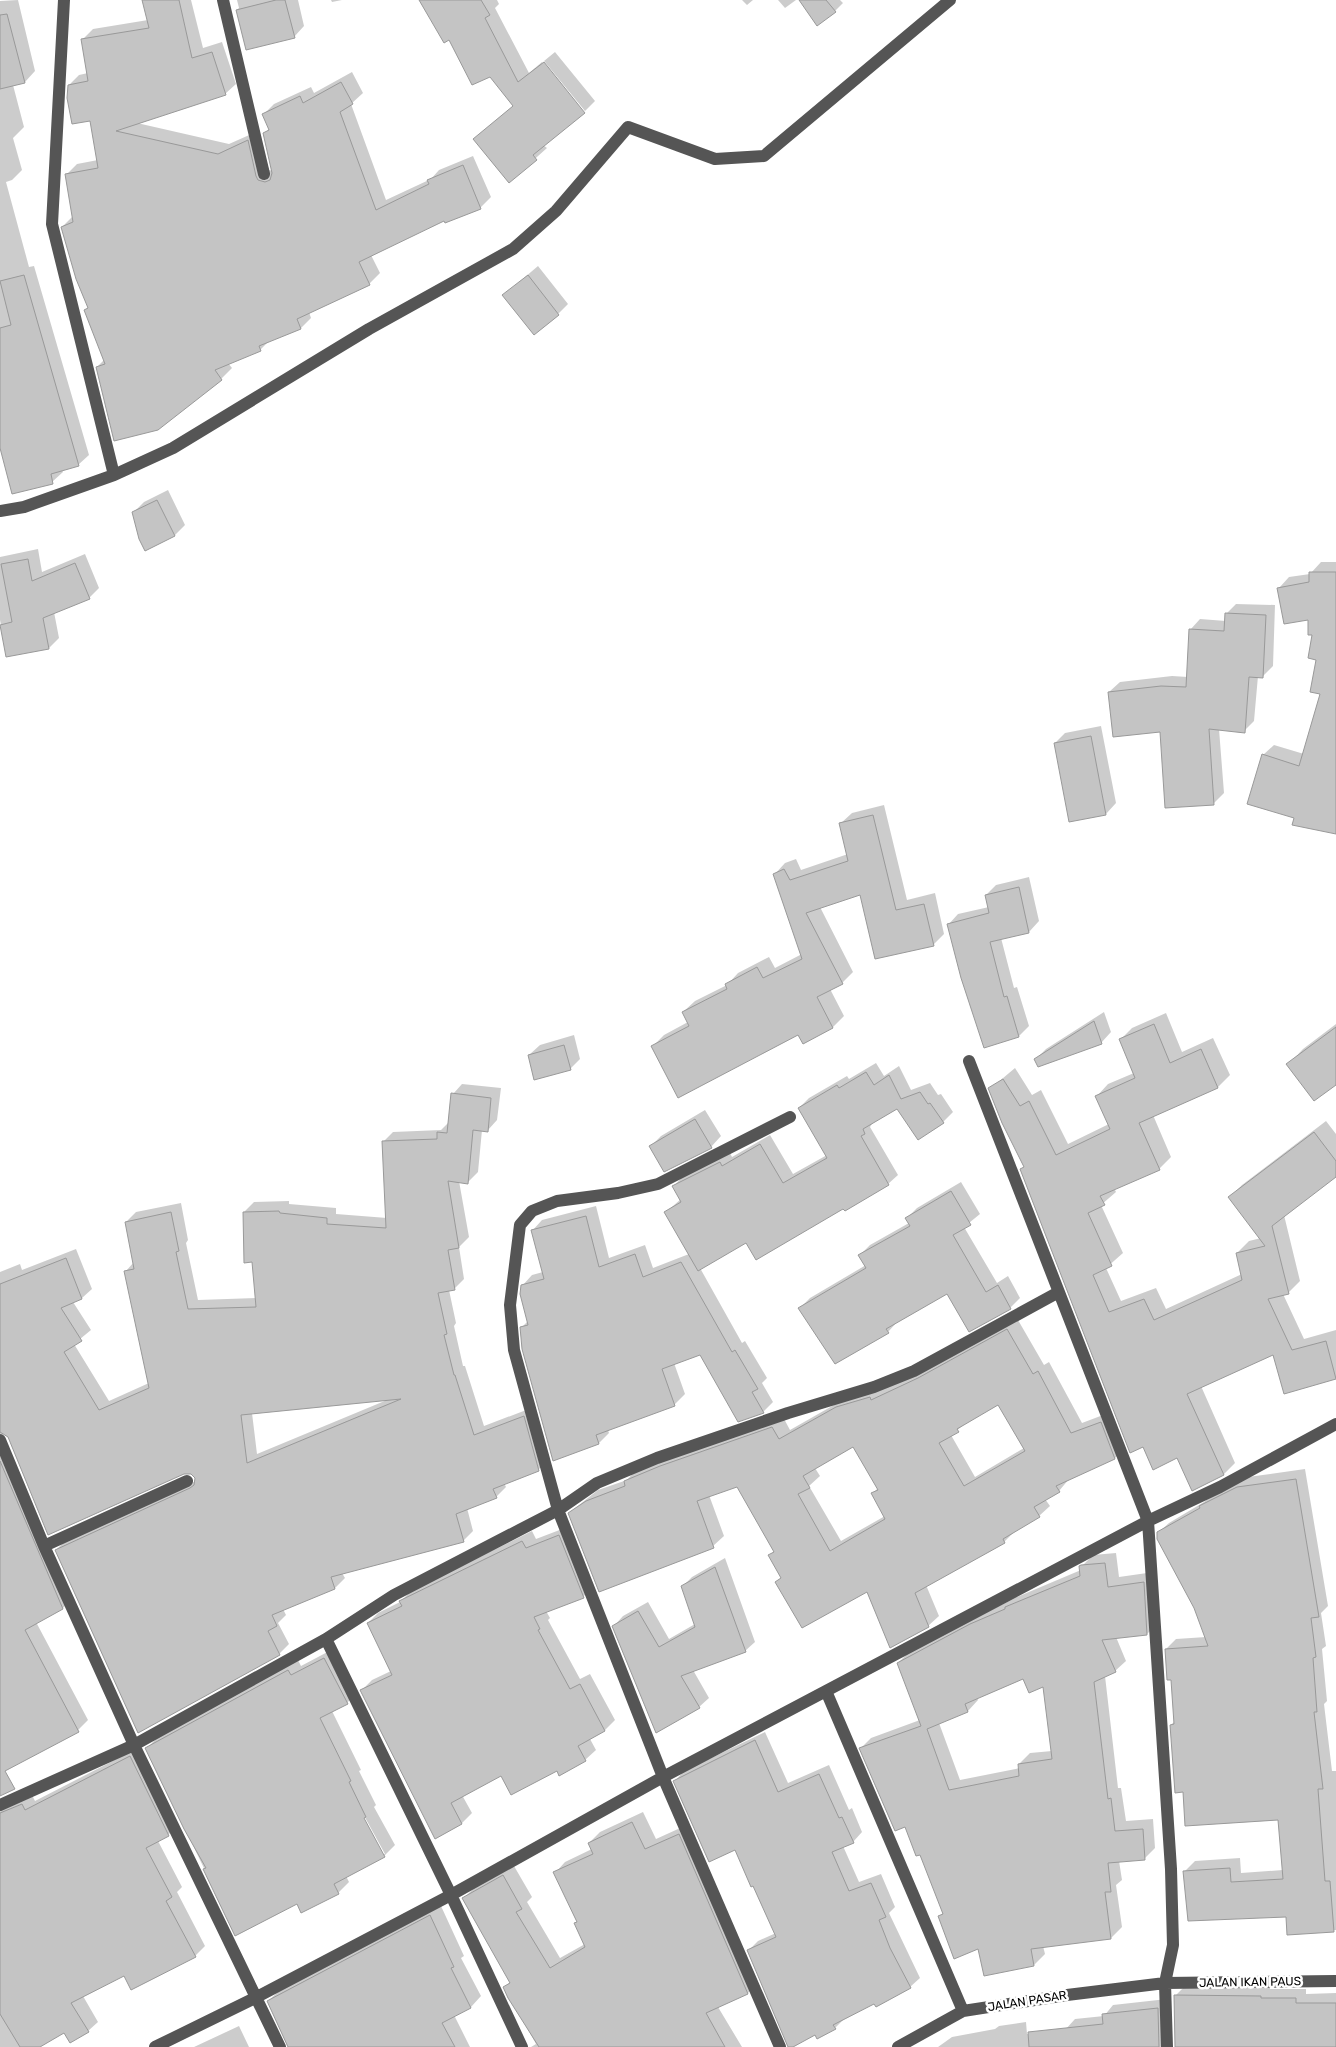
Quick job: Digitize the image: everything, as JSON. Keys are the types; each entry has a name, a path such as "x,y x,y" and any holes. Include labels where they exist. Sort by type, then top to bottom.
{"street":[{"path":"65,0 52,224 114,475"},
{"path":"223,0 264,174"},
{"path":"0,511 24,507 114,475 172,448 369,329 513,249 556,211 628,127 716,159 764,156 950,0"},
{"path":"969,1061 1057,1293 1148,1521 1171,1869 1173,1946 1164,1983 1166,2047"},
{"path":"780,2047 663,1777 558,1510 514,1350 510,1304 520,1225 532,1210 557,1201 618,1193 658,1184 790,1117"},
{"path":"0,1805 134,1745 326,1639 394,1595 558,1510 597,1483 657,1458 788,1413 874,1387 914,1371 1057,1293"},
{"path":"155,2047 255,1998 451,1895 663,1777 1148,1521 1220,1488 1336,1424"},
{"path":"0,1440 44,1546 134,1745 280,2047"},
{"path":"44,1546 187,1481"},
{"path":"326,1639 451,1895 522,2047"},
{"path":"826,1691 963,2010"},
{"name":"JALAN IKAN PAUS","path":"1164,1983 1336,1981"},
{"name":"JALAN PASAR","path":"898,2047 963,2010 1164,1983"}],"building":[{"path":"142,0 179,0 192,58 212,52 226,95 116,131 218,154 248,140 256,176 258,180 265,182 270,180 272,173 263,133 269,130 262,114 300,96 303,103 341,82 353,104 340,112 376,210 429,184 427,180 463,165 481,209 445,223 444,221 359,262 370,285 297,319 301,329 259,346 261,351 215,370 222,380 158,430 114,441 96,367 105,364 84,310 88,308 76,279 61,227 73,222 65,174 98,168 90,121 72,124 67,98 68,85 88,81 81,39 149,28"},
{"path":"276,0 285,0 295,38 246,50 236,10"},
{"path":"419,0 481,0 490,15 485,18 518,82 544,62 585,113 533,155 537,160 509,183 473,139 513,106 490,77 472,85 449,40 444,43"},
{"path":"799,0 826,0 836,12 817,26"},
{"path":"7,14 25,83 0,89 0,15"},
{"path":"24,275 79,466 51,474 53,484 12,494 0,448 0,328 11,325 0,281"},
{"path":"528,275 559,315 534,335 502,295"},
{"path":"157,500 175,536 145,551 139,539 132,512"},
{"path":"28,559 32,581 75,563 90,599 43,618 49,649 6,657 0,625 12,622 1,564"},
{"path":"1309,572 1336,572 1336,834 1292,825 1294,818 1247,804 1262,754 1299,766 1320,694 1310,692 1316,660 1308,658 1312,635 1308,635 1308,620 1284,624 1277,588 1309,582"},
{"path":"1225,613 1266,615 1263,678 1249,677 1245,733 1209,729 1214,805 1165,808 1160,732 1113,737 1108,692 1161,686 1186,687 1189,629 1224,631"},
{"path":"1091,736 1106,815 1069,822 1054,743"},
{"path":"873,815 896,910 924,904 934,946 875,959 860,895 806,913 843,984 817,997 833,1028 803,1044 798,1035 678,1098 651,1046 689,1026 682,1012 727,989 725,984 757,967 763,978 802,959 773,874 784,869 790,880 848,861 839,823"},
{"path":"1019,887 1029,933 990,942 1004,997 1007,996 1019,1037 984,1048 961,978 947,924 989,913 985,895"},
{"path":"1094,1021 1102,1044 1038,1067 1034,1059"},
{"path":"1154,1024 1170,1063 1201,1049 1218,1088 1139,1123 1160,1170 1100,1196 1105,1205 1088,1213 1112,1266 1093,1275 1109,1312 1144,1299 1154,1320 1242,1280 1236,1253 1265,1246 1228,1197 1314,1132 1336,1161 1336,1177 1272,1226 1289,1294 1268,1299 1292,1350 1326,1341 1336,1379 1284,1394 1273,1355 1187,1394 1224,1475 1192,1491 1177,1458 1153,1470 1143,1447 1130,1453 1020,1169 1024,1167 1002,1123 988,1088 1003,1079 1020,1106 1029,1101 1056,1155 1110,1129 1095,1096 1135,1078 1119,1039"},
{"path":"1336,1027 1336,1085 1314,1101 1286,1064"},
{"path":"564,1045 571,1070 534,1080 528,1055"},
{"path":"866,1072 874,1085 889,1075 901,1099 920,1092 944,1123 918,1140 897,1109 863,1129 865,1134 861,1136 889,1185 845,1211 843,1209 756,1260 746,1243 698,1271 664,1212 681,1202 672,1186 720,1162 722,1166 760,1144 783,1183 827,1158 798,1108 837,1085 839,1088"},
{"path":"451,1093 491,1098 488,1132 473,1130 468,1184 448,1181 459,1248 448,1250 455,1290 438,1293 447,1334 444,1335 454,1375 474,1435 524,1416 539,1471 493,1489 497,1498 456,1514 464,1542 331,1577 335,1589 272,1615 277,1626 268,1631 280,1655 138,1733 55,1550 190,1488 194,1485 195,1478 191,1474 184,1474 48,1535 8,1437 0,1432 0,1284 66,1258 82,1299 61,1308 82,1341 64,1352 99,1410 149,1388 124,1271 134,1269 125,1222 171,1212 179,1251 176,1252 188,1309 256,1307 252,1262 244,1263 243,1212 279,1211 280,1213 327,1218 327,1224 386,1228 382,1141 437,1139 437,1132 447,1133","holes":["401,1399 247,1463 241,1415"]},
{"path":"695,1119 712,1148 664,1172 649,1146"},
{"path":"951,1191 971,1225 953,1235 986,1292 998,1285 1011,1309 969,1332 947,1294 886,1329 889,1333 835,1364 798,1308 866,1268 858,1255 910,1226 905,1218"},
{"path":"586,1216 599,1267 635,1254 643,1277 681,1262 732,1352 735,1350 758,1389 752,1392 764,1413 738,1422 700,1355 662,1369 675,1406 596,1435 599,1444 553,1461 522,1349 520,1327 528,1325 520,1294 521,1285 544,1279 531,1230"},
{"path":"1007,1329 1033,1374 1038,1371 1071,1433 1101,1422 1115,1459 1056,1486 1060,1492 1034,1507 1040,1517 1003,1539 1005,1543 915,1593 929,1627 890,1648 867,1592 802,1628 775,1582 781,1578 768,1555 774,1552 737,1487 697,1501 714,1548 599,1592 568,1513 586,1501 625,1486 624,1481 660,1466 772,1427 779,1439 836,1407 870,1397 871,1400 918,1378","holes":["998,1405 1025,1451 964,1486 939,1443 959,1432 957,1429","853,1447 878,1490 871,1493 885,1519 830,1551 798,1494 810,1488 803,1476"]},
{"path":"0,1461 63,1609 25,1630 79,1732 5,1771 15,1789 0,1796"},
{"path":"1296,1479 1319,1617 1311,1618 1316,1657 1313,1658 1317,1712 1314,1712 1323,1789 1318,1789 1325,1881 1330,1881 1334,1932 1287,1935 1286,1917 1188,1921 1183,1871 1230,1868 1231,1882 1283,1879 1278,1820 1185,1826 1183,1792 1175,1793 1170,1725 1174,1724 1171,1680 1167,1680 1165,1649 1208,1646 1194,1608 1157,1539 1157,1532 1200,1508 1199,1506 1237,1487"},
{"path":"559,1535 584,1598 534,1617 540,1629 538,1630 570,1689 580,1684 605,1731 578,1746 586,1761 559,1776 557,1771 511,1795 501,1776 451,1803 462,1824 435,1839 360,1690 392,1675 367,1623 402,1606 399,1601 522,1541 526,1548"},
{"path":"1105,1563 1108,1587 1144,1582 1147,1635 1102,1640 1116,1672 1094,1682 1108,1799 1111,1798 1115,1831 1143,1829 1145,1860 1108,1863 1111,1892 1105,1892 1111,1939 1031,1949 1034,1966 984,1976 978,1949 954,1959 938,1916 943,1914 920,1855 916,1856 905,1827 895,1831 859,1748 921,1726 897,1663 970,1624 1005,1609 1005,1607 1080,1576 1079,1566","holes":["1023,1679 1029,1693 1043,1687 1052,1759 1018,1764 1019,1776 949,1790 927,1729 968,1712 965,1704"]},
{"path":"715,1567 746,1652 681,1676 700,1708 656,1733 612,1626 638,1611 659,1647 695,1627 681,1586"},
{"path":"324,1658 348,1704 320,1718 351,1781 349,1782 366,1817 364,1818 385,1857 334,1884 339,1894 301,1913 297,1904 235,1936 203,1869 206,1868 184,1829 145,1748 288,1670 291,1675"},
{"path":"755,1740 778,1792 819,1774 839,1818 842,1817 854,1843 832,1852 849,1891 871,1883 886,1917 879,1920 890,1948 911,1988 876,2007 874,2004 833,2025 836,2029 817,2039 815,2035 793,2047 788,2047 747,1950 776,1937 753,1886 751,1887 735,1850 709,1862 673,1781"},
{"path":"130,1756 169,1836 146,1848 172,1897 166,1901 196,1957 131,1990 124,1976 71,2003 89,2032 70,2043 64,2033 40,2047 20,2047 0,2014 0,1813 22,1804 25,1810"},
{"path":"632,1822 645,1849 679,1834 748,1994 706,2013 725,2047 539,2047 508,1998 503,1987 510,1983 462,1898 503,1875 522,1909 516,1912 550,1968 585,1947 574,1923 577,1922 553,1872 593,1854 588,1843"},
{"path":"430,1915 454,1967 451,1968 471,2008 442,2023 455,2047 288,2047 267,2001"},
{"path":"1174,1995 1261,1996 1261,1998 1296,1998 1296,2003 1336,2003 1336,2047 1175,2047"},
{"path":"1158,2008 1159,2047 1029,2047 1028,2032 1103,2024 1102,2014"}]}
